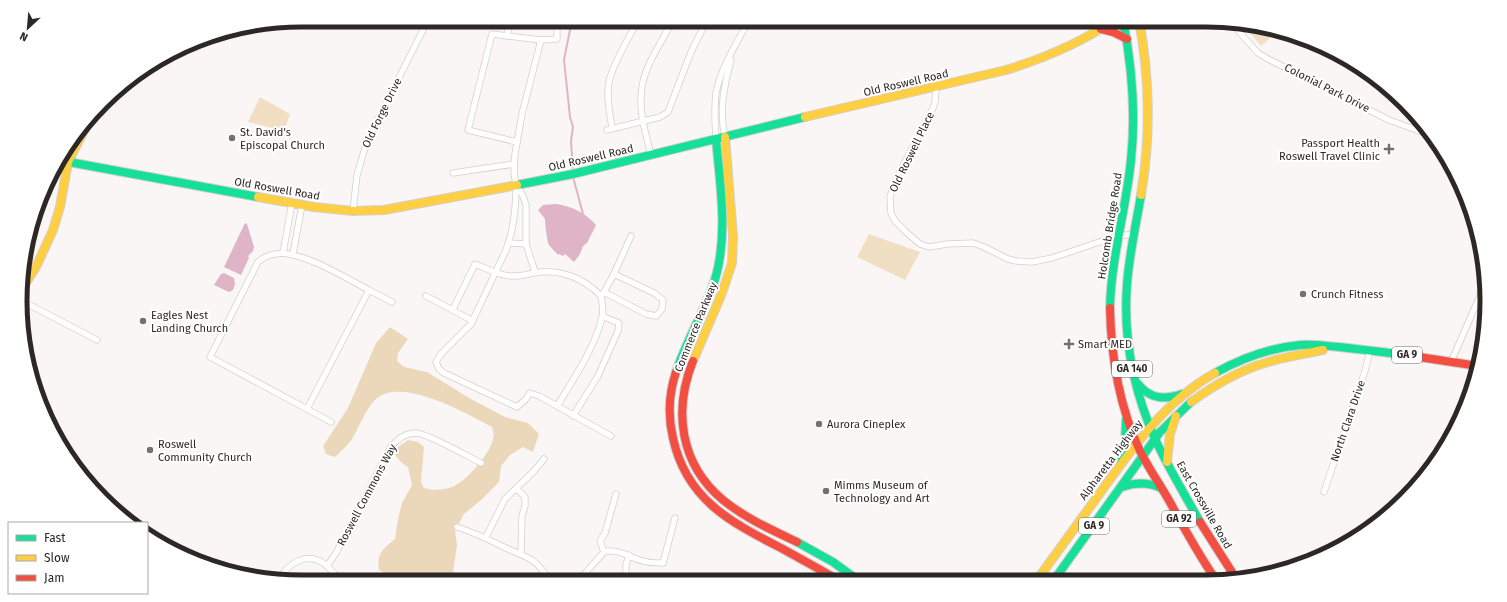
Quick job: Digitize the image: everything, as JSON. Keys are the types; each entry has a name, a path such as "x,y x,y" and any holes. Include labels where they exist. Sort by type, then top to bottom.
{"main road":[{"name":"Old Roswell Road","path":"68,162 336,210 364,211 406,207 516,185 651,155 816,114 936,88 1007,70 1035,61 1070,46 1104,27"},
{"name":"Holcomb Bridge Road","path":"1124,27 1134,98 1133,141 1128,181 1117,236 1111,287 1111,338 1115,370 1126,414 1136,442 1144,456"},
{"name":"GA 140","path":"1140,27 1148,77 1149,119 1146,164 1128,272 1126,300 1128,338 1135,381 1155,439"},
{"path":"1101,29 1113,32 1127,39"},
{"name":"Commerce Parkway","path":"725,137 733,251 727,279 686,379 682,410 686,445 694,466 700,475 722,499 748,517 818,554 851,575"},
{"name":"Commerce Parkway","path":"716,139 720,185 721,249 719,263 712,286 678,364 672,386 670,416 675,448 690,482 697,492 714,509 737,525 829,575"},
{"path":"28,279 36,267 53,230 60,208 68,162 79,141"},
{"name":"Alpharetta Highway","path":"1040,575 1136,442 1150,426 1182,394 1199,382 1232,364 1262,352 1301,345 1370,350 1473,365"},
{"path":"1276,360 1284,354 1290,346"},
{"name":"Alpharetta Highway","path":"1058,575 1155,439 1177,414 1199,396 1224,380 1251,368 1276,360 1335,347"},
{"path":"1135,381 1144,392 1153,397 1166,399 1182,394"},
{"name":"GA 140","path":"1120,464 1125,442 1126,414"},
{"path":"1166,462 1170,434 1177,414"},
{"name":"East Crossville Road","path":"1155,439 1166,462 1208,535 1233,574"},
{"name":"GA 92","path":"1144,456 1203,561 1212,575"},
{"path":"1122,487 1136,482 1146,482 1161,488"}],"street":[{"name":"Old Forge Drive","path":"353,211 357,175 367,141 424,27"},
{"path":"507,36 509,27"},
{"path":"518,142 468,130 492,34 541,40 557,39 557,27"},
{"path":"634,27 609,81 608,96 610,129 643,122 660,117 668,112 704,27"},
{"path":"651,155 643,122 641,103 643,82 647,69 669,27"},
{"path":"716,139 715,112 717,91 723,71 745,27"},
{"name":"Colonial Park Drive","path":"1236,29 1258,53 1268,59 1390,120 1421,132"},
{"path":"541,40 522,114 514,164 516,211 509,243 473,321 441,354 436,362 439,369 444,373 517,407 530,393 539,396 611,436"},
{"path":"725,137 722,122 722,102 734,48"},
{"name":"Old Roswell Place","path":"936,88 933,108 895,181 890,197 891,213 895,220 906,232 925,246 929,247 947,244 973,243 1008,259 1024,262 1042,261 1117,236 1135,234"},
{"path":"453,174 514,164"},
{"path":"516,185 523,196 526,205 526,244 535,272"},
{"path":"283,253 292,203"},
{"path":"293,254 302,205"},
{"path":"557,406 578,371 594,338 602,316 603,294 614,274 631,236"},
{"path":"286,237 296,239"},
{"path":"509,243 526,244"},
{"path":"331,422 210,357 258,262 264,257 272,254 293,254 309,260 392,302"},
{"path":"452,309 475,264 496,273 515,276 535,272 554,272 566,274 603,294 646,314 656,316 662,309 662,300 654,293 614,274"},
{"path":"307,409 369,290"},
{"path":"426,296 473,321"},
{"path":"1451,362 1480,296"},
{"path":"27,304 97,340"},
{"path":"573,416 598,376 618,331 619,323 602,316"},
{"name":"North Clara Drive","path":"1324,492 1365,371 1370,350"},
{"name":"Roswell Commons Way","path":"327,566 336,553 390,448 399,438 410,434 422,435 481,463"},
{"path":"486,537 506,499 544,459"},
{"path":"516,488 524,497 525,506 522,516 521,553"},
{"path":"604,552 600,541 605,533 616,494"},
{"path":"584,575 604,552 613,550 646,562 662,563 675,518"},
{"path":"457,527 486,537 507,548 521,553 540,566 545,575"},
{"path":"626,575 626,565 629,555"},
{"path":"283,574 290,564 306,559 317,560 327,566 335,575"}],"shaded area":[{"path":"1247,30 1273,35 1261,46"},
{"path":"260,97 290,114 284,131 248,122"},
{"path":"556,204 567,206 578,211 588,217 596,225 587,243 583,246 580,254 574,262 565,254 563,256 558,255 548,243 545,219 538,210 543,205"},
{"path":"245,223 247,224 254,247 253,251 248,256 249,258 241,275 224,267"},
{"path":"869,234 920,252 905,280 857,257"},
{"path":"224,273 234,278 235,284 233,290 229,292 214,285 221,274"},
{"path":"390,327 408,339 398,353 397,361 404,367 427,372 469,398 505,417 528,423 539,434 533,452 523,447 510,455 501,466 499,482 464,514 455,531 457,545 453,575 389,575 379,570 378,564 381,552 395,539 402,503 412,485 408,467 395,455 398,447 408,440 418,442 424,447 421,482 424,488 438,490 452,487 469,475 485,456 493,440 492,427 434,399 416,394 400,392 386,393 371,404 352,439 346,446 335,457 326,454 323,446 348,408 376,343"}],"waterway":[{"path":"571,27 564,60 570,117 573,127 571,141 573,172"},
{"path":"573,177 583,214"}],"traffic: fast":[{"path":"1110,308 1113,271 1129,179 1133,125 1131,72 1124,27"},
{"path":"517,185 573,174 805,117"},
{"path":"676,372 712,288 720,259 722,242 722,208 716,139"},
{"path":"66,161 258,197"},
{"path":"1141,195 1131,251 1127,285 1127,325 1132,364 1141,402 1155,439 1200,522"},
{"path":"1215,373 1256,354 1289,346 1300,345 1339,347 1419,357"},
{"path":"1138,384 1147,393 1158,397 1169,397 1182,394"},
{"path":"1058,575 1160,432 1191,402"},
{"path":"1121,462 1125,442 1126,420"},
{"path":"1122,487 1142,483 1161,488"},
{"path":"797,542 833,562 851,575"}],"traffic: slow":[{"path":"805,117 1006,70 1076,43 1103,27"},
{"path":"1140,27 1143,42 1148,108 1148,129 1141,195"},
{"path":"693,361 722,293 732,263 733,236 725,137"},
{"path":"28,279 36,267 53,230 60,207 68,162 79,141"},
{"path":"258,197 314,207 353,211 384,210 517,185"},
{"path":"1191,402 1208,390 1255,366 1279,359 1323,350"},
{"path":"1041,575 1125,459 1151,426 1181,397 1197,384 1215,373"},
{"path":"1167,462 1170,434 1176,416"}],"traffic: jam":[{"path":"1101,29 1113,32 1127,39"},
{"path":"1110,308 1114,363 1122,399 1133,434 1147,464 1213,575"},
{"path":"1419,357 1473,365"},
{"path":"693,361 683,399 682,417 684,436 689,453 697,470 709,486 731,506 759,523 797,542"},
{"path":"676,372 671,397 671,430 679,459 688,477 699,493 728,518 829,575"},
{"path":"1200,522 1233,574"}],"place":[{"name":"St. David's Episcopal Church","path":"232,138"},
{"name":"Passport Health Roswell Travel Clinic","path":"1389,149"},
{"name":"Crunch Fitness","path":"1303,294"},
{"name":"Eagles Nest Landing Church","path":"143,321"},
{"name":"Smart MED","path":"1069,344"},
{"name":"Aurora Cineplex","path":"819,424"},
{"name":"Roswell Community Church","path":"150,450"},
{"name":"Mimms Museum of Technology and Art","path":"826,491"}]}
